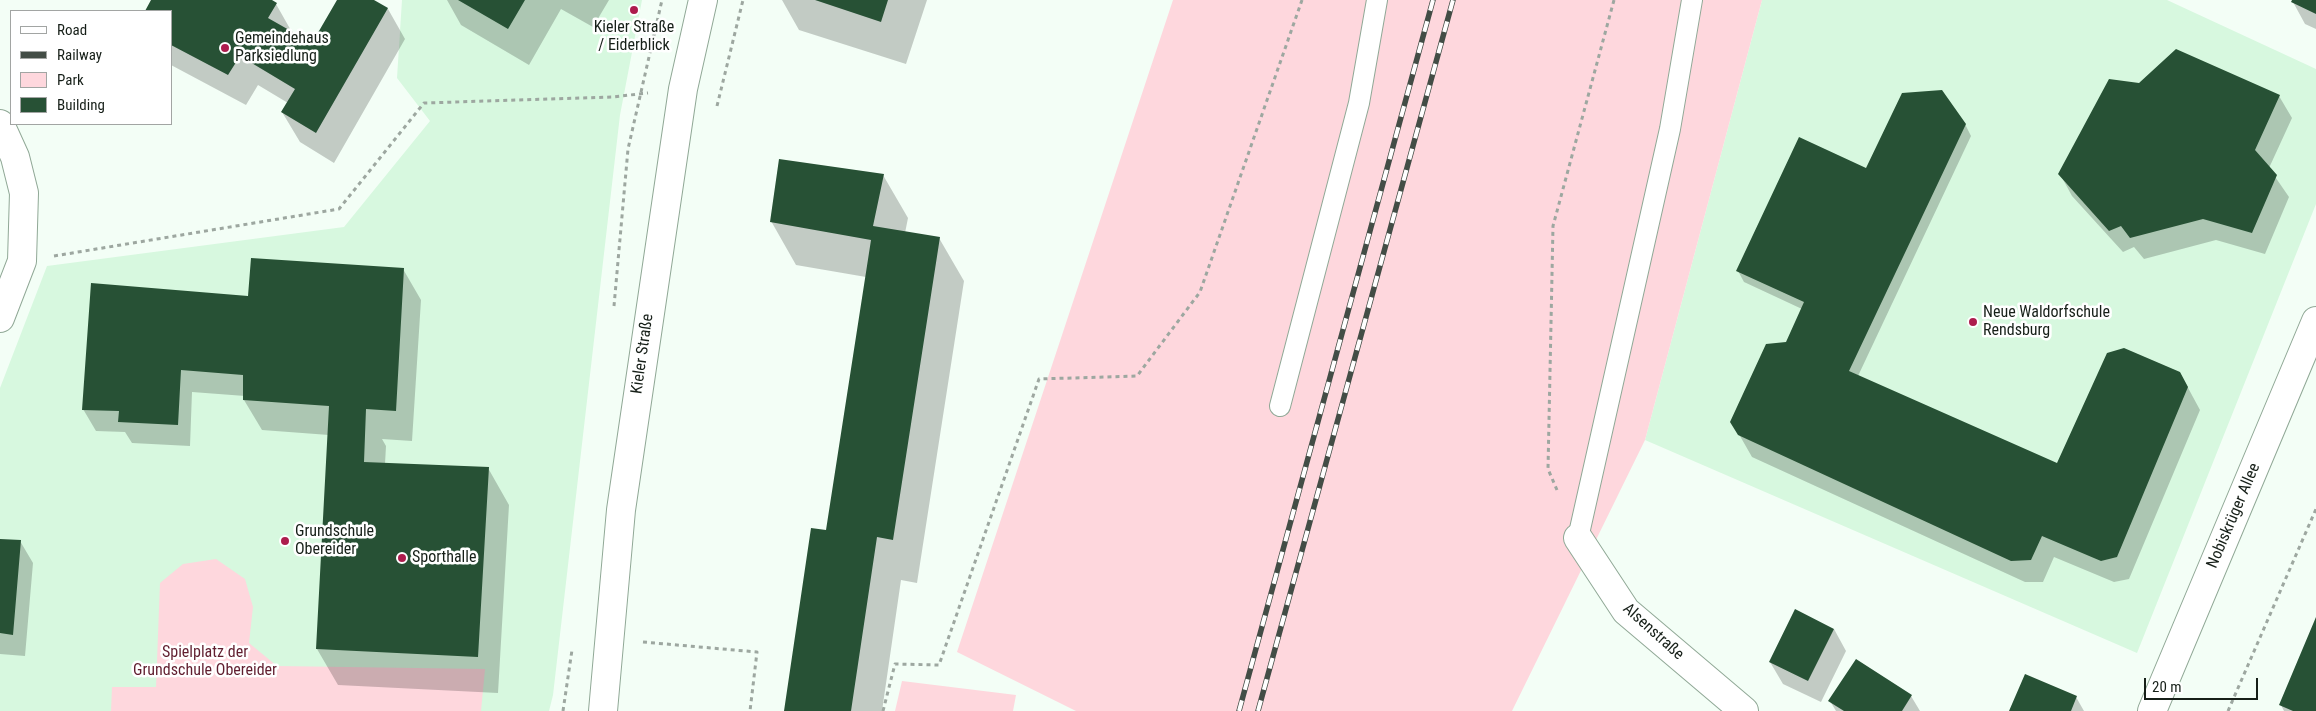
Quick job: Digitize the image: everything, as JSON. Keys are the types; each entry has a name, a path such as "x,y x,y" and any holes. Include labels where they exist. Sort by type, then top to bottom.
{"street":[{"name":"Kieler Straße","path":"603,711 621,510 683,89 703,0"},
{"path":"0,124 15,157 24,193 22,261 0,318"},
{"name":"Nobiskrüger Allee","path":"2152,711 2316,322"},
{"name":"Alsenstraße","path":"1578,538 1626,611 1744,711"}],"lane":[{"path":"1280,406 1359,103 1378,0"},
{"path":"1578,538 1670,129 1692,0"}],"path":[{"path":"883,711 895,664 939,665 1039,379 1137,376 1200,292 1302,0"},
{"path":"1578,538 1548,469 1553,226 1614,0"},
{"path":"22,261 339,208 424,103 612,97 642,94"},
{"path":"2228,711 2316,509"},
{"path":"634,641 757,652 750,711"}],"shaded area":[{"name":"Grundschule Obereider","path":"402,0 642,0 620,115 553,695 549,711 0,711 0,388 47,266 344,227 430,121 397,78"},
{"name":"Neue Waldorfschule Rendsburg","path":"1762,0 2167,0 2316,69 2316,204 2137,653 1645,440"}],"green space":[{"path":"1173,0 1762,0 1645,440 1512,711 1076,711 957,652"},
{"name":"Spielplatz der Grundschule Obereider","path":"216,559 245,579 253,607 249,643 277,666 485,669 481,711 111,711 112,687 156,687 160,583 183,564"},
{"path":"902,681 1016,695 1013,711 895,711"}],"building":[{"path":"151,0 272,0 277,3 268,18 312,43 337,0 374,0 388,8 316,133 281,112 295,89 240,56 228,75 172,46 172,10 146,10"},
{"path":"458,0 525,0 508,29"},
{"path":"815,0 888,0 881,22"},
{"path":"2292,0 2316,0 2316,14 2291,2"},
{"path":"2176,49 2280,95 2255,150 2277,175 2252,233 2203,219 2130,238 2121,226 2109,231 2058,174 2109,79 2139,83"},
{"path":"1942,90 1966,124 1849,371 2057,463 2107,353 2124,348 2180,372 2188,387 2117,557 2101,561 2042,536 2031,560 2011,561 1738,435 1730,422 1766,344 1786,342 1804,302 1736,271 1799,137 1866,168 1902,93"},
{"path":"779,159 884,174 873,226 940,237 893,540 877,537 851,711 784,711 811,528 826,530 871,240 770,222"},
{"path":"251,258 404,268 396,411 366,409 364,462 489,467 478,657 316,649 329,406 243,400 243,375 181,370 178,425 118,422 119,411 82,410 91,283 248,296"},
{"path":"0,539 21,540 13,635 0,633"},
{"path":"1795,609 1834,629 1808,681 1769,662"},
{"path":"2316,617 2316,711 2293,711 2279,705"},
{"path":"1856,659 1912,695 1902,711 1844,711 1828,701"},
{"path":"2025,674 2077,696 2071,711 2009,711"}],"railway":[{"path":"1239,711 1433,0"},
{"path":"1258,711 1453,0"}],"place":[{"name":"Kieler Straße / Eiderblick","path":"634,10"},
{"name":"Gemeindehaus Parksiedlung","path":"225,48"},
{"name":"Neue Waldorfschule Rendsburg","path":"1973,322"},
{"name":"Grundschule Obereider","path":"285,541"},
{"name":"Sporthalle","path":"402,558"}]}
